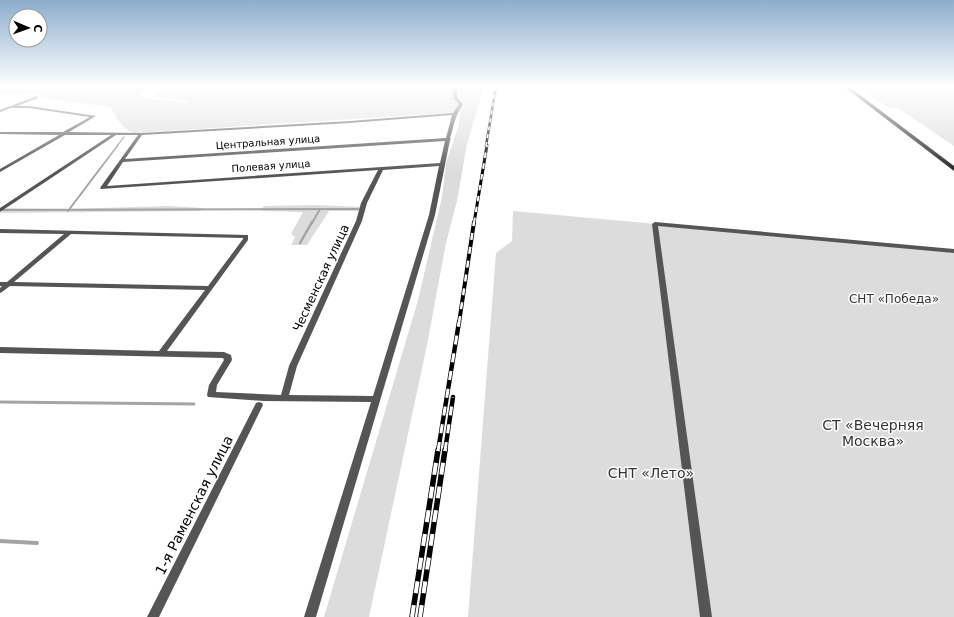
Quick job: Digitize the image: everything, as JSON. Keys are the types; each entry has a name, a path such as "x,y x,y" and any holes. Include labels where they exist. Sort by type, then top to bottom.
{"main road":[{"path":"883,115 954,169"}],"street":[{"path":"0,170 94,116 85,115"},
{"path":"0,133 141,134 350,122 443,115"},
{"path":"310,617 432,215 441,164 453,115"},
{"path":"0,136 7,133"},
{"path":"122,161 141,134"},
{"path":"0,210 114,135"},
{"name":"Центральная улица","path":"122,161 448,139"},
{"name":"Полевая улица","path":"122,161 103,188 441,164"},
{"name":"Чесменская улица","path":"284,398 293,366 359,221 364,202 380,168"},
{"path":"706,617 654,224 954,251"},
{"path":"0,232 246,236 246,239 162,353"},
{"path":"0,291 69,233"},
{"path":"0,284 210,288"},
{"path":"0,350 224,355 228,357 213,385 211,395 284,398 376,399"},
{"name":"1-я Раменская улица","path":"153,617 259,405"}],"green space":[{"path":"115,115 418,115 135,133 127,130"},
{"path":"461,115 476,115 467,144 457,201 446,243 427,345 369,617 324,617 418,300 442,197 446,163 459,125"},
{"path":"908,115 954,115 954,146"},
{"path":"316,205 362,207 360,211 329,211 307,245 291,245 295,237 291,234 303,212 260,211 264,206"},
{"path":"168,206 203,208 199,211 0,213 7,208 68,209"},
{"name":"СНТ «Лето»","path":"513,211 954,251 954,617 468,617 496,253 512,241"}],"waterway":[{"path":"117,146 124,137"},
{"path":"69,210 118,145"},
{"path":"69,210 320,209"},
{"path":"312,223 320,209"},
{"path":"320,209 358,209"},
{"path":"0,210 69,210"},
{"path":"300,243 312,222"},
{"path":"0,402 194,404"},
{"path":"0,541 37,543"}],"railway":[{"path":"486,146 491,115"},
{"path":"474,223 487,145"},
{"path":"459,323 474,222"},
{"path":"438,451 459,322"},
{"path":"445,451 453,397"},
{"path":"412,617 438,450"},
{"path":"420,617 445,450"}],"park label":[{"name":"СНТ «Победа»","path":"894,299"},
{"name":"СТ «Вечерняя Москва»","path":"873,434"}]}
